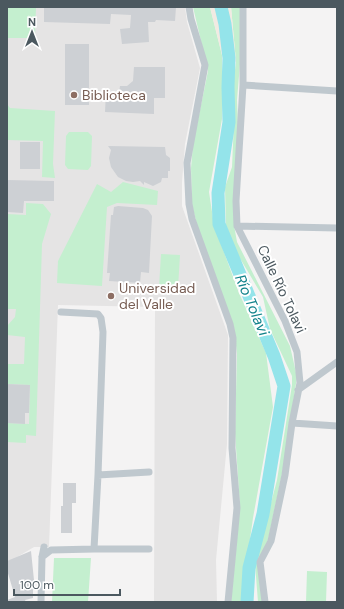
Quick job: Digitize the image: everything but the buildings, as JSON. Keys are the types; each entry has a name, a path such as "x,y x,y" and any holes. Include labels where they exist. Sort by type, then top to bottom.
{"street":[{"path":"189,7 191,19 205,65 187,163 189,204 192,219 230,324 233,338 232,448 237,508 228,602"},
{"name":"Calle Río Tolavi","path":"243,7 243,85 236,201 237,226 286,321 297,352 300,383 292,423 285,475 271,541 260,562 265,602"},
{"path":"243,85 337,91"},
{"path":"237,226 337,228"},
{"path":"61,312 98,314 101,318 103,332 94,549"},
{"path":"298,390 337,362"},
{"path":"292,423 337,426"},
{"path":"98,475 149,472"},
{"path":"41,547 41,602"},
{"path":"42,557 51,550 149,549"}],"shaded area":[{"name":"Universidad del Valle","path":"7,7 185,7 187,22 200,68 185,144 182,206 228,335 227,444 216,560 217,602 154,602 155,307 58,305 49,547 34,547 7,563"}],"green space":[{"path":"7,7 36,7 35,38 7,38"},
{"path":"193,7 210,7 222,55 222,119 209,192 214,225 239,293 266,353 273,407 253,518 242,602 231,602 240,506 235,433 237,354 234,328 197,225 192,205 191,168 193,144 208,71"},
{"path":"231,7 241,7 241,52 237,100 238,122 234,225 237,242 290,346 297,377 282,474 268,540 258,562 262,602 258,602 255,564 277,480 292,385 292,376 270,329 263,297 235,250 226,229 225,187 232,167 234,121 232,94 236,62"},
{"path":"7,104 10,108 55,111 53,164 55,178 42,177 43,141 7,140"},
{"path":"69,132 88,132 92,136 91,166 88,170 68,169 65,165 66,136"},
{"path":"123,182 158,191 157,205 117,203 107,207 102,286 57,283 58,261 97,184 111,192"},
{"path":"26,203 43,204 51,214 42,244 36,436 26,435 26,443 7,442 7,423 29,424 30,385 7,384 7,364 24,364 25,337 7,335 7,326 15,317 16,309 7,309 7,214 26,215"},
{"path":"161,254 180,255 178,288 159,287"},
{"path":"54,558 91,558 88,602 52,602"},
{"path":"307,571 327,572 326,602 306,602"}],"sand":[{"path":"210,7 231,7 236,62 222,55"}],"waterway":[{"name":"Río Tolavi","path":"221,7 225,24 229,58 229,122 218,193 219,224 274,356 284,386 263,514 249,568 247,602"}],"place":[{"name":"Biblioteca","path":"74,95"},
{"name":"Universidad del Valle","path":"111,296"}]}
